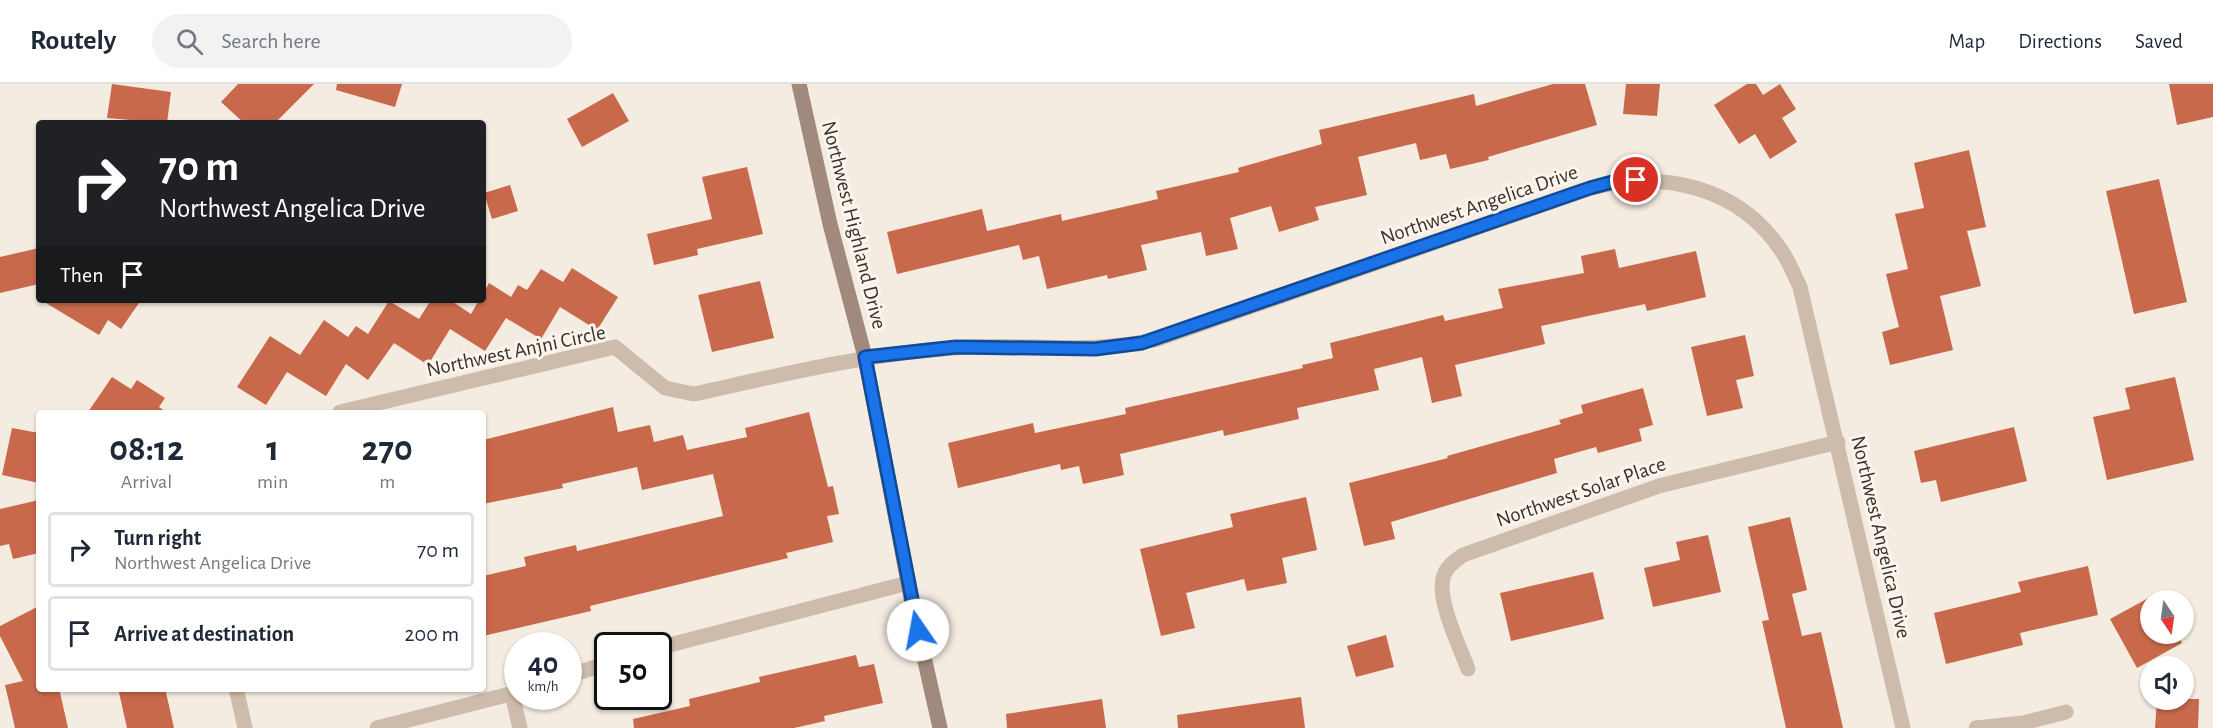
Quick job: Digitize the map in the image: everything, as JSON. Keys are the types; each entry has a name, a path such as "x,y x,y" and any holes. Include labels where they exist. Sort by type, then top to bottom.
{"main road":[{"name":"Northwest Highland Drive","path":"799,84 830,224 865,357 940,728"}],"street":[{"name":"Northwest Angelica Drive","path":"865,357 956,347 1095,349 1127,346 1158,339 1590,188 1616,181 1656,179 1693,185 1727,199 1765,230 1782,251 1800,287 1808,312 1903,728"},
{"name":"Northwest Anjni Circle","path":"348,410 615,347 665,388 694,394 865,357"},
{"name":"Northwest Solar Place","path":"1468,669 1447,612 1442,582 1452,563 1463,555 1659,486 1838,442"},
{"path":"672,644 909,583"},
{"path":"237,692 245,728"},
{"path":"377,728 504,696"},
{"path":"517,710 520,728"},
{"path":"1976,728 2023,723 2066,712"}],"building":[{"path":"112,84 171,92 167,120 107,118"},
{"path":"238,84 314,84 278,120 241,120 221,102"},
{"path":"337,84 402,84 395,107 336,90"},
{"path":"1553,84 1585,84 1597,125 1488,157 1489,160 1450,169 1446,154 1420,160 1416,143 1358,157 1367,195 1315,207 1319,220 1279,232 1271,206 1230,218 1238,249 1206,256 1201,232 1141,245 1147,270 1108,279 1107,275 1047,289 1039,256 1023,260 1019,245 897,274 887,232 982,209 987,231 1061,214 1062,221 1158,199 1156,191 1239,172 1238,168 1322,144 1319,130 1474,94 1476,106"},
{"path":"1626,84 1660,84 1657,116 1623,114"},
{"path":"1747,84 1756,84 1763,95 1780,84 1796,109 1782,118 1797,142 1770,159 1755,134 1739,144 1714,105"},
{"path":"2169,84 2213,84 2213,117 2177,125"},
{"path":"613,93 629,121 582,147 567,119"},
{"path":"1969,150 1986,227 1967,231 1981,286 1940,296 1953,350 1890,365 1882,332 1899,327 1886,274 1908,269 1895,214 1924,208 1914,163"},
{"path":"747,167 763,234 697,249 698,255 654,265 647,234 712,219 702,177"},
{"path":"2159,179 2187,302 2134,314 2106,191"},
{"path":"510,185 518,211 492,219 486,192"},
{"path":"36,249 36,285 0,293 0,257"},
{"path":"1615,249 1619,268 1696,251 1706,297 1647,311 1645,304 1541,326 1545,344 1455,365 1462,396 1432,403 1422,357 1374,369 1379,390 1297,408 1299,419 1224,436 1223,430 1120,454 1124,475 1083,484 1079,466 1061,470 1060,464 958,488 948,443 1033,423 1035,433 1126,414 1125,408 1303,368 1302,365 1333,358 1330,343 1443,315 1445,321 1503,308 1498,289 1584,273 1581,256"},
{"path":"572,268 618,297 597,330 560,307 541,339 506,318 485,351 450,329 428,365 394,343 368,380 346,364 326,396 287,372 266,405 237,387 270,336 300,355 324,320 348,337 356,326 368,334 388,303 392,303 419,319 429,303 454,303 471,314 477,303 486,303 486,288 489,283 511,297 518,285 527,290 541,269 563,282"},
{"path":"760,281 774,338 712,352 698,295"},
{"path":"46,303 139,303 121,329 108,320 99,335"},
{"path":"1745,335 1754,376 1736,380 1743,408 1707,416 1691,347"},
{"path":"112,377 131,389 137,380 165,398 159,407 163,410 89,410"},
{"path":"2175,377 2194,460 2107,480 2093,417 2130,409 2125,388"},
{"path":"1643,388 1653,425 1639,429 1642,441 1598,453 1596,447 1554,459 1557,473 1391,522 1395,539 1364,546 1349,483 1448,458 1447,456 1561,424 1559,420 1583,413 1581,405"},
{"path":"613,407 618,432 650,425 654,442 683,435 687,450 747,437 745,428 809,412 828,487 833,486 839,514 827,516 833,542 786,553 788,558 590,606 591,611 486,635 486,575 526,566 524,557 576,545 577,551 723,516 713,474 642,490 637,467 562,484 563,488 486,503 486,439"},
{"path":"2014,427 2027,481 1941,502 1936,480 1921,483 1914,451"},
{"path":"12,428 36,432 36,482 2,475"},
{"path":"1306,497 1317,550 1282,558 1287,583 1247,591 1244,579 1186,593 1195,628 1161,636 1140,549 1233,527 1230,514"},
{"path":"36,501 36,554 13,559 9,544 0,546 0,509"},
{"path":"1790,517 1807,590 1792,594 1802,636 1821,632 1843,728 1786,728 1762,621 1769,620 1748,527"},
{"path":"1708,535 1721,592 1653,607 1644,568 1680,560 1676,542"},
{"path":"2088,566 2098,615 2020,633 2023,645 1946,664 1934,613 2021,592 2018,582"},
{"path":"1593,572 1604,619 1511,641 1500,593"},
{"path":"2140,603 2140,644 2180,644 2159,656 2140,656 2140,666 2137,668 2110,619"},
{"path":"36,608 36,692 60,692 68,728 15,728 5,685 23,681 0,636 0,626"},
{"path":"1386,635 1394,667 1356,677 1347,646"},
{"path":"856,655 859,667 874,664 883,703 824,716 825,721 794,728 634,728 633,719 690,706 689,699 760,682 759,677"},
{"path":"119,692 166,692 174,728 127,728"},
{"path":"1301,697 1305,728 1178,728 1177,715"},
{"path":"1102,699 1106,728 1007,728 1006,714"},
{"path":"2194,699 2199,699 2198,728 2155,728 2156,710 2194,710"}],"route":[{"path":"918,630 877,431 865,357 956,347 1095,349 1142,343 1590,188 1616,181 1636,180"}]}
